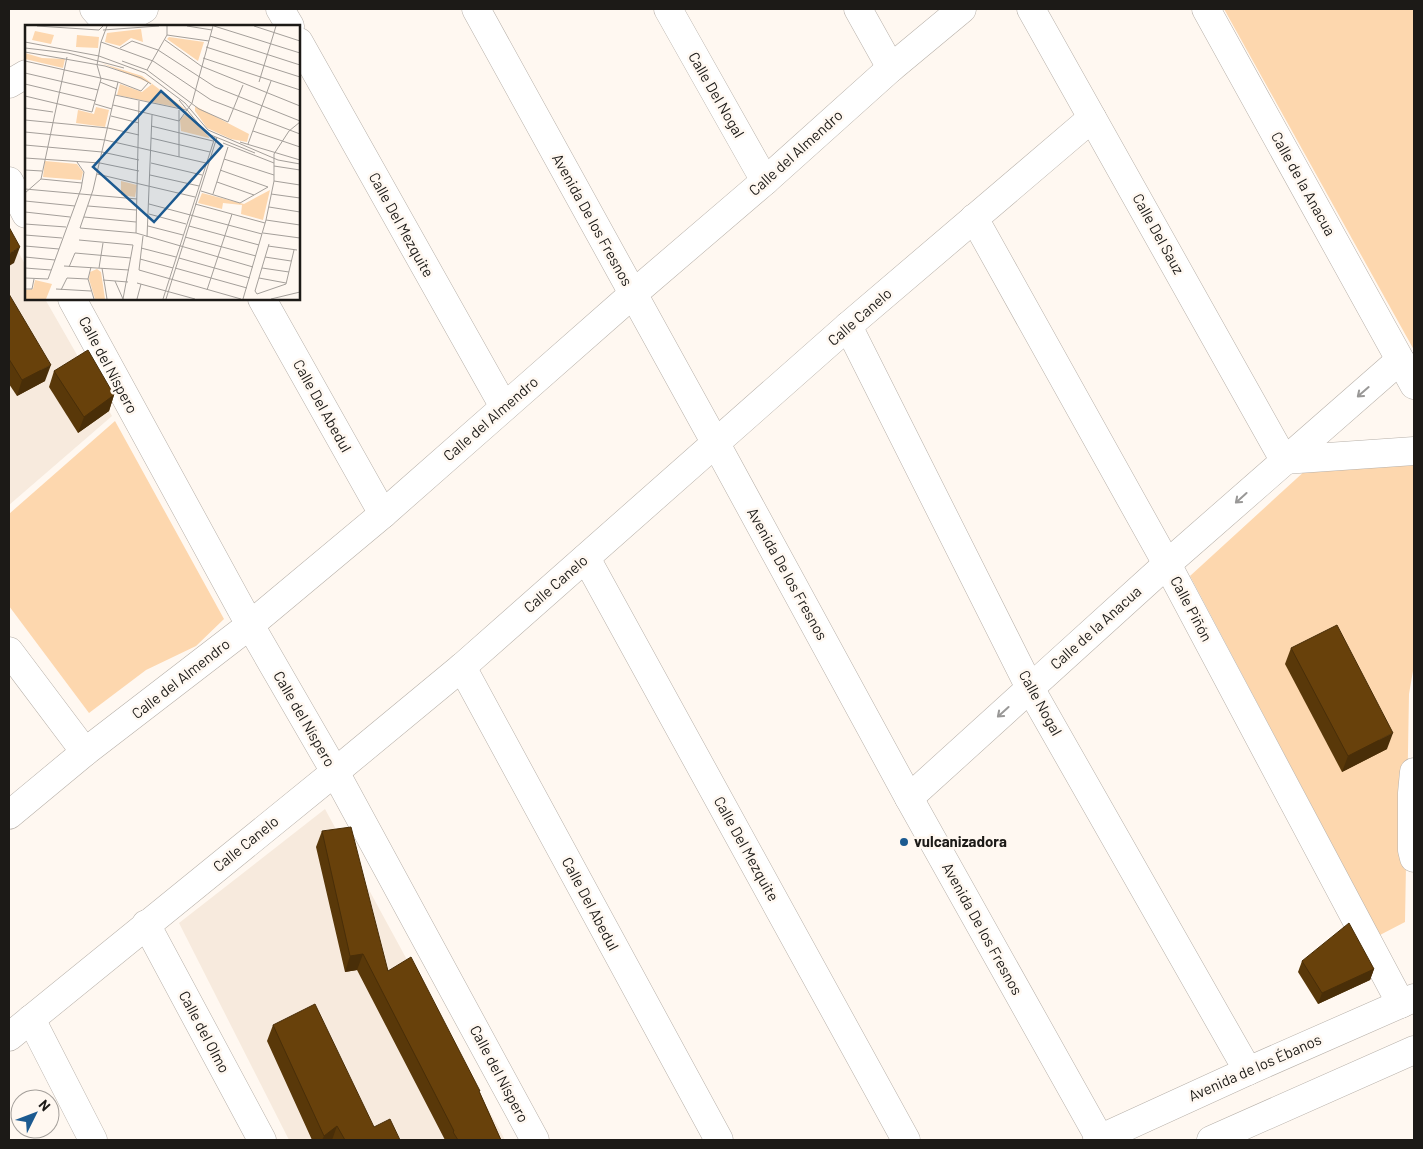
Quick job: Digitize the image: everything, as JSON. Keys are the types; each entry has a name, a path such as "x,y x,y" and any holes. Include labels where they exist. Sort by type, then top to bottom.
{"street":[{"path":"94,9 110,25"},
{"path":"113,25 144,9"},
{"path":"280,9 289,25"},
{"name":"Avenida De los Fresnos","path":"476,9 1099,1140"},
{"name":"Calle Del Nogal","path":"668,9 765,181"},
{"path":"858,9 891,68"},
{"name":"Calle del Almendro","path":"9,815 85,752 250,625 383,514 633,294 765,181 891,68 962,9"},
{"name":"Calle Del Sauz","path":"1031,9 1284,460"},
{"name":"Calle de la Anacua","path":"1206,9 1414,385"},
{"name":"Calle Del Mezquite","path":"300,44 504,407"},
{"path":"9,84 25,75"},
{"name":"Calle Canelo","path":"9,1038 462,667 848,326 1092,118"},
{"path":"9,181 25,212"},
{"name":"Calle Piñón","path":"974,218 1407,1001"},
{"name":"Calle del Níspero","path":"73,300 250,625 335,772 535,1140"},
{"name":"Calle Del Abedul","path":"263,300 383,514"},
{"name":"Calle Nogal","path":"848,326 1030,688 1248,1071"},
{"name":"Calle de la Anacua","path":"909,798 1167,564 1400,360"},
{"path":"1284,460 1414,451"},
{"name":"Calle Del Mezquite","path":"586,558 906,1140"},
{"path":"9,651 85,752"},
{"name":"Calle Del Abedul","path":"462,667 718,1140"},
{"path":"1414,772 1412,793 1412,850 1414,858"},
{"name":"Calle del Olmo","path":"146,924 262,1140"},
{"name":"Avenida de los Ébanos","path":"1099,1140 1248,1071 1407,1001"},
{"path":"31,1019 93,1140"},
{"path":"1211,1140 1414,1050"}],"shaded area":[{"path":"1224,9 1414,9 1414,350"},
{"path":"9,235 25,264 25,300 46,300 112,416 9,505"},
{"path":"115,421 224,619 196,646 146,670 89,713 9,606 9,514"},
{"path":"1414,462 1414,665 1409,694 1405,922 1380,935 1190,576 1307,469"},
{"path":"325,809 505,1140 289,1140 179,923"}],"building":[{"path":"9,227 20,247 9,254"},
{"path":"9,294 51,365 22,380 9,359"},
{"path":"88,350 114,395 84,417 54,371"},
{"path":"1337,625 1393,733 1348,756 1291,648"},
{"path":"351,827 388,971 411,957 480,1091 501,1140 458,1140 363,954 350,956 322,831"},
{"path":"1349,923 1374,969 1322,993 1302,961"},
{"path":"315,1004 374,1127 390,1119 400,1140 345,1140 337,1126 324,1136 273,1025"}],"place":[{"name":"vulcanizadora","path":"904,842"}]}
